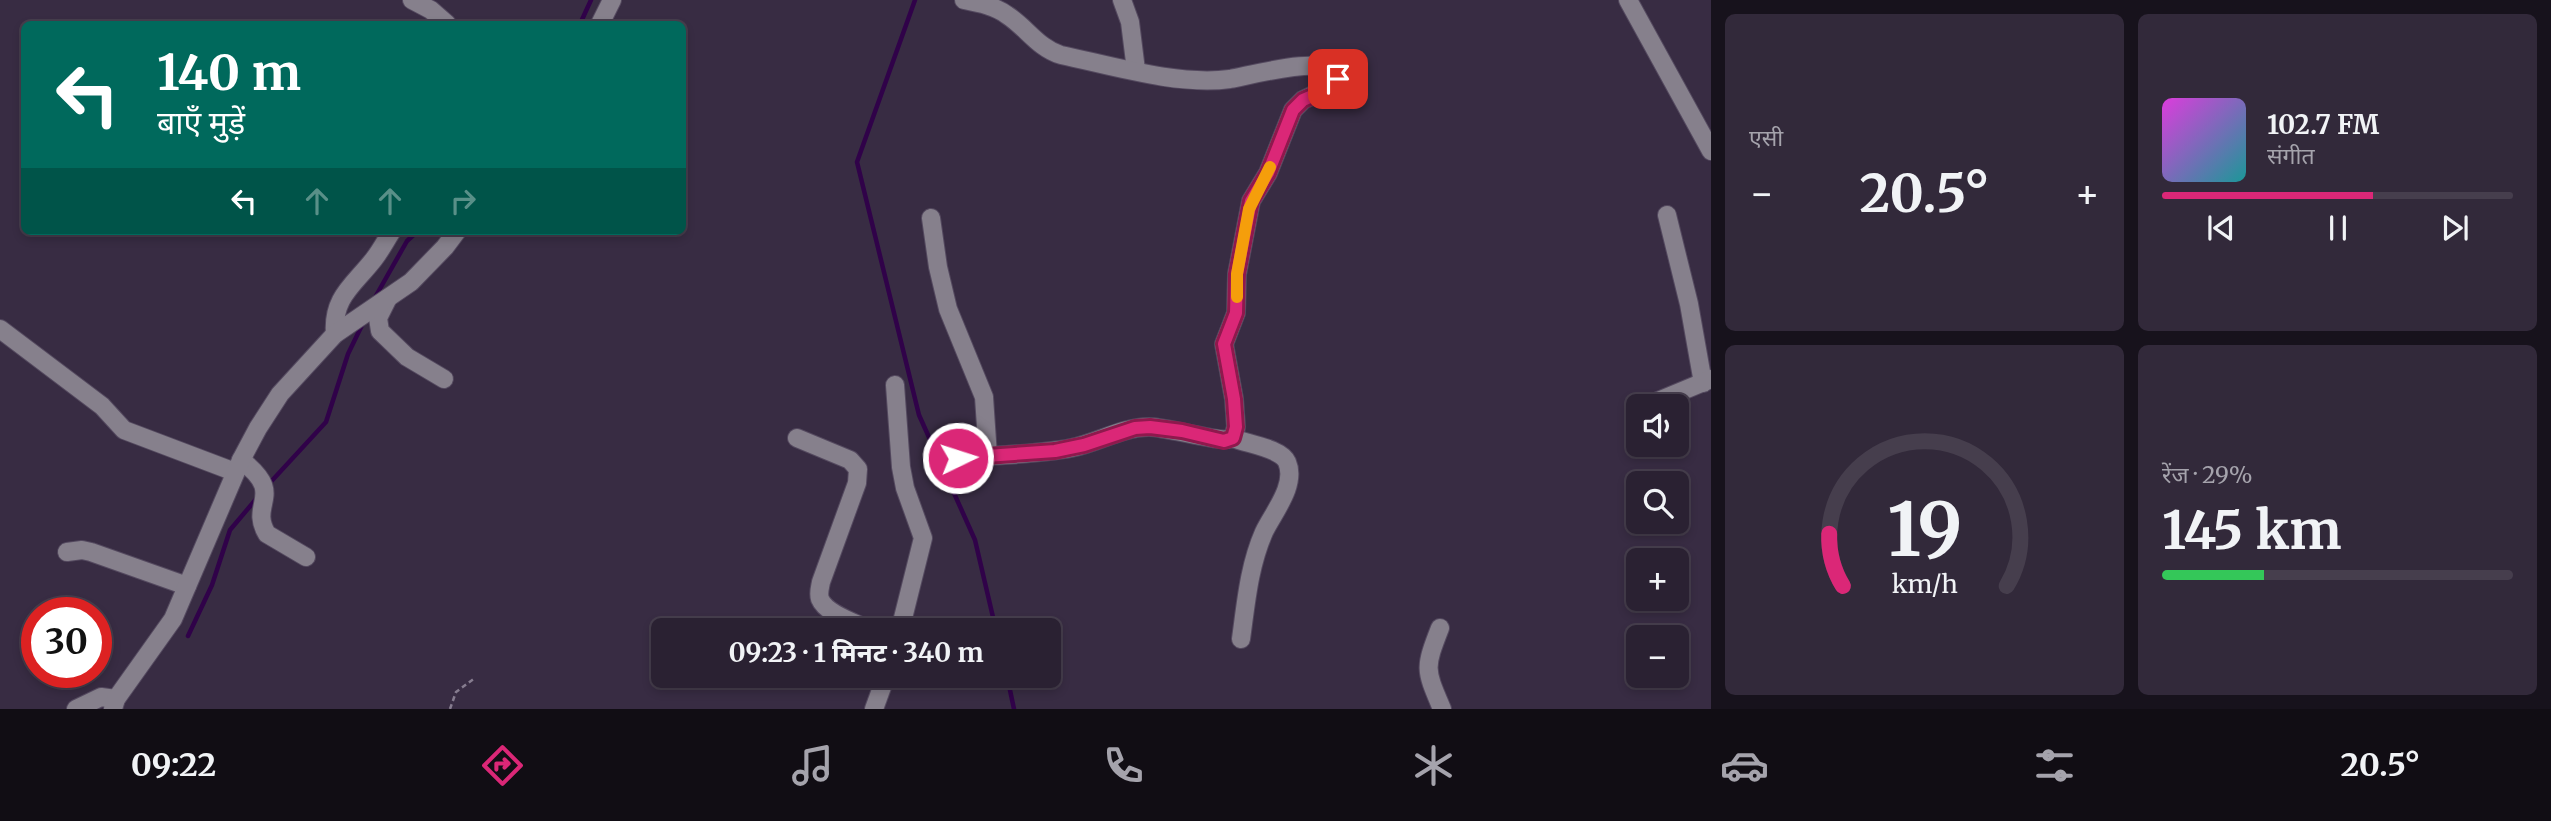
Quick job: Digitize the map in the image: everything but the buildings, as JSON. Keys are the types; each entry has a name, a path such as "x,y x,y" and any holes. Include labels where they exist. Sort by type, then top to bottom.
{"street":[{"path":"412,0 431,10 444,21"},
{"path":"602,21 612,0"},
{"path":"964,0 1009,16 1050,52 1136,70 1209,80 1318,66 1333,69 1338,75 1334,85 1303,100 1293,110 1268,173 1251,201 1237,274 1236,313 1224,344 1234,399 1236,427 1233,438"},
{"path":"984,5 1007,0"},
{"path":"1122,0 1130,22 1136,70"},
{"path":"1628,0 1711,151"},
{"path":"1667,215 1707,381 1675,394"},
{"path":"931,218 938,267 948,309 982,388 988,456"},
{"path":"335,334 334,322 339,301 389,235"},
{"path":"76,709 101,697 115,704 173,619 238,466 280,394 335,334 420,275 454,235"},
{"path":"388,298 378,318 380,331 407,356 444,379"},
{"path":"0,329 102,405 124,430 238,466 260,477 265,488 262,520 267,534 306,557"},
{"path":"895,385 901,467 905,488 923,538 903,618"},
{"path":"958,458 1072,448 1135,428 1150,427 1224,441 1233,438 1278,453 1288,465 1286,491 1263,533 1253,564 1241,639"},
{"path":"797,438 850,460 858,469 857,483 819,594 821,602 829,609 847,618"},
{"path":"67,552 91,552 187,586"},
{"path":"1440,628 1429,656 1427,673 1442,709"},
{"path":"874,709 882,688"}],"path":[{"path":"450,709 456,692 475,678"}],"waterway":[{"path":"581,21 591,0"},
{"path":"915,0 857,162 919,415 975,540 993,618"},
{"path":"373,301 407,241 414,235"},
{"path":"267,486 326,422 348,354 364,321"},
{"path":"188,636 212,585 230,530 257,498"},
{"path":"1010,688 1014,709"}],"slow traffic":[{"path":"1237,297 1237,274 1251,201 1270,167"}],"route":[{"path":"958,458 1055,451 1084,445 1135,428 1182,431 1224,441 1233,438 1236,427 1234,399 1224,344 1236,313 1237,274 1251,201 1268,173 1297,104 1326,90 1338,79"}]}
